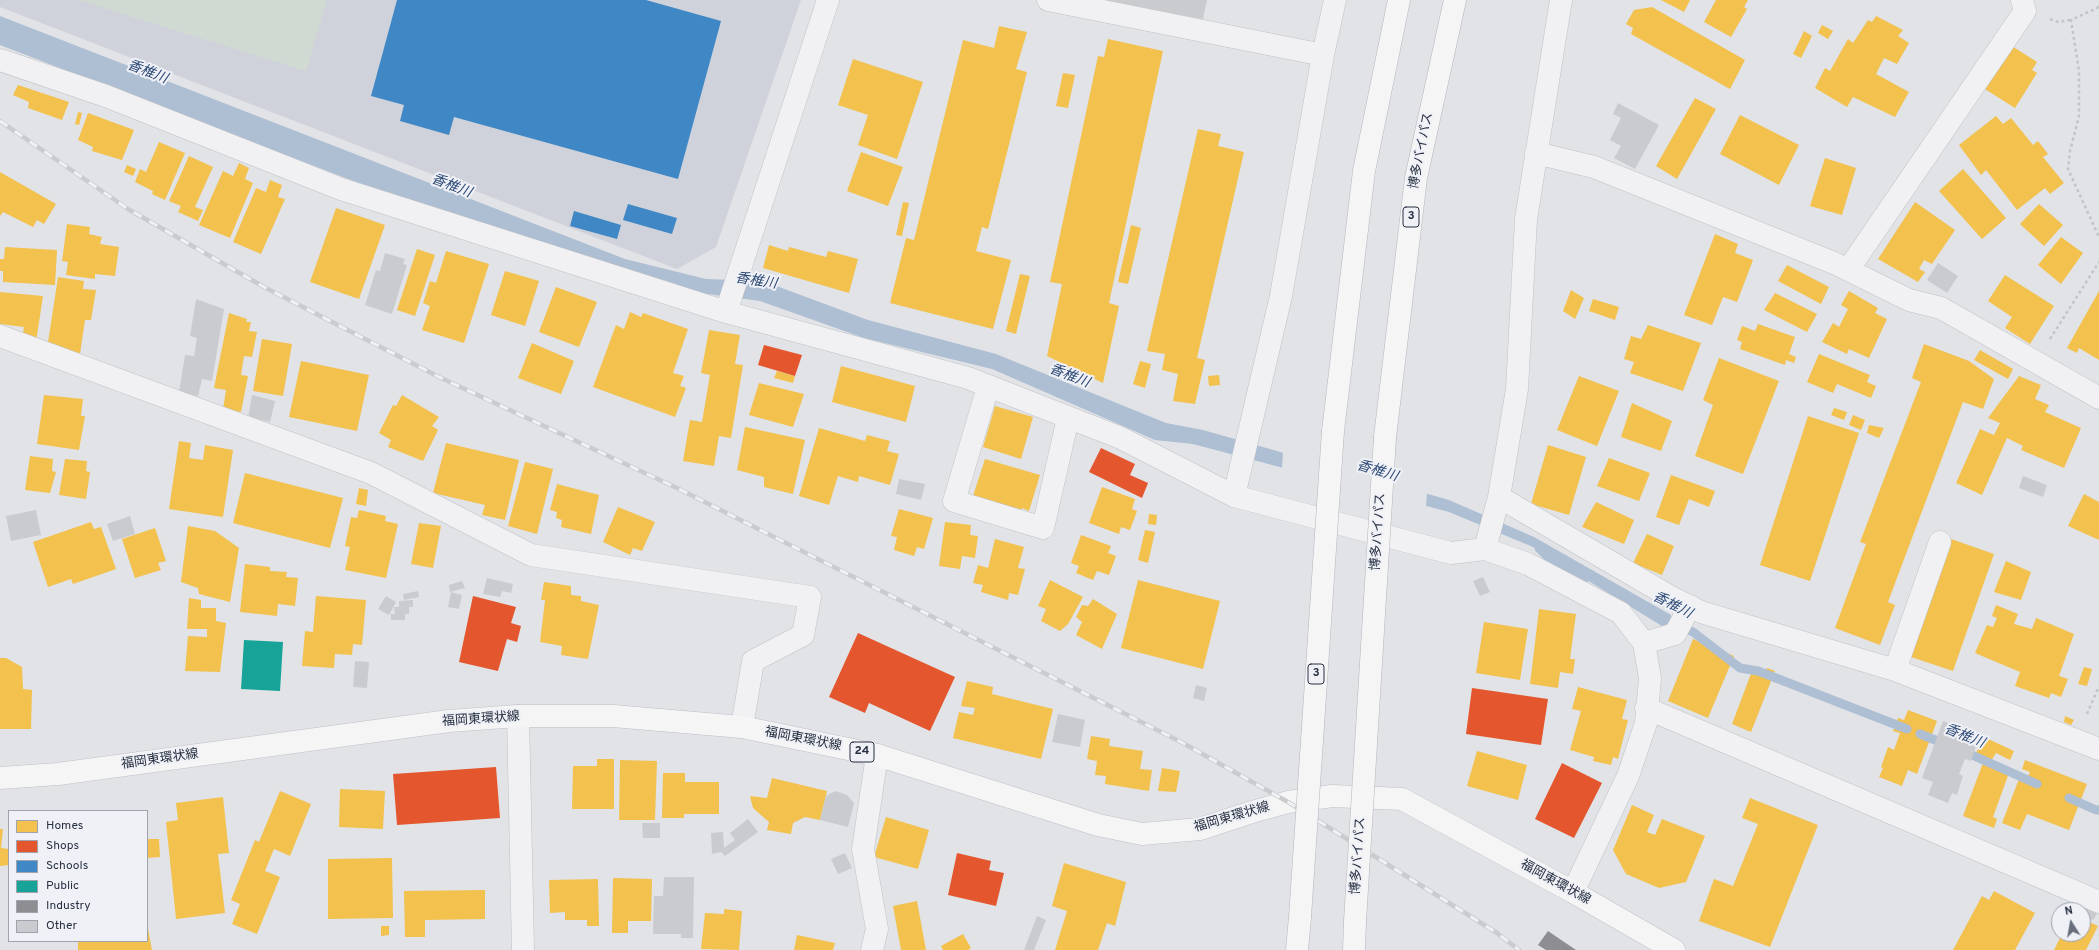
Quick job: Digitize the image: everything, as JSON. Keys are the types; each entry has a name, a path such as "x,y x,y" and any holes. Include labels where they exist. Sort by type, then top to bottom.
{"main road":[{"name":"3","path":"1297,950 1332,431 1364,171 1399,0"},
{"name":"博多バイパス","path":"1354,950 1385,437 1416,178 1454,0"},
{"name":"福岡東環状線","path":"0,778 58,774 449,721 518,716 613,716 742,727 877,755 1098,825 1142,834 1200,829 1288,802 1332,796 1402,798 1573,892 1674,950"}],"street":[{"path":"726,312 828,0"},
{"path":"1048,0 1323,55"},
{"path":"1234,496 1281,296 1323,55 1335,0"},
{"path":"1485,549 1499,497 1517,389 1526,219 1561,0"},
{"path":"1848,270 2025,11 2022,0"},
{"path":"0,60 106,96 341,189 726,312 968,378 1121,438 1234,496 1451,553 1485,549 1528,564 1621,613 1644,643 1650,678 1646,708 1646,723 1628,776 1573,892"},
{"path":"1536,153 1594,167 1848,270 1909,300 1940,308 2038,362 2099,398"},
{"path":"0,336 371,473 531,555 810,597 803,635 753,661 742,727"},
{"path":"988,387 954,501 1043,528 1068,418"},
{"path":"1499,497 1669,596 1701,612 1895,670 2077,739 2099,749"},
{"path":"1895,670 1940,542"},
{"path":"1644,643 1675,634 1690,606"},
{"path":"1646,708 2099,902"},
{"path":"518,716 523,950"},
{"path":"872,950 877,929 863,849 877,755"}],"path":[{"path":"2099,7 2071,20 2079,71 2079,116 2070,151 2068,169 2099,237"},
{"path":"2038,362 2053,334 2099,262"},
{"path":"2077,739 2099,686"}],"shaded area":[{"path":"0,0 801,0 716,247 677,269 0,7"},
{"path":"78,0 327,0 306,71"}],"water":[{"path":"0,16 625,259 706,279 763,281 868,320 996,354 1166,423 1203,430 1449,500 1534,537 1671,615 1671,623 1662,626 1533,547 1449,512 1193,444 1155,440 992,369 864,338 760,301 700,293 369,187 0,45"}],"pier":[{"path":"1283,451 1427,492 1426,508 1282,470"}],"building: Homes":[{"path":"1661,0 1690,0 1684,12"},
{"path":"1716,0 1748,0 1744,7 1747,9 1731,37 1704,22"},
{"path":"1652,7 1745,60 1730,89 1631,34 1633,28 1626,24 1634,10"},
{"path":"1876,16 1903,30 1898,36 1909,43 1897,64 1884,58 1876,74 1909,92 1895,117 1853,97 1847,107 1815,88 1825,68 1830,71 1848,39 1853,43 1868,20 1872,22"},
{"path":"1822,25 1833,31 1828,39 1818,33"},
{"path":"999,26 1027,32 1016,69 1027,72 988,229 982,227 976,251 1011,260 993,329 890,303 906,238 914,240 963,40 994,48"},
{"path":"1804,31 1812,36 1801,58 1793,54"},
{"path":"1108,39 1163,51 1109,303 1119,306 1103,383 1047,356 1062,284 1050,282 1098,56 1104,57"},
{"path":"2007,43 2037,62 2032,70 2037,73 2015,108 1980,86"},
{"path":"853,59 923,82 897,159 858,145 868,115 838,105"},
{"path":"1063,73 1075,75 1068,108 1056,106"},
{"path":"18,85 69,102 62,120 28,108 29,102 13,95"},
{"path":"1695,98 1716,109 1677,179 1656,166"},
{"path":"78,112 82,113 79,125 75,124"},
{"path":"88,113 134,130 122,160 92,151 93,147 78,140"},
{"path":"1740,115 1799,145 1779,185 1720,154"},
{"path":"1996,116 2003,124 2011,118 2033,145 2038,141 2048,154 2043,157 2064,183 2050,194 2045,188 2017,210 1986,170 1981,175 1959,145"},
{"path":"1198,129 1221,134 1218,146 1244,152 1197,358 1205,360 1195,404 1173,401 1178,374 1162,370 1165,354 1147,351"},
{"path":"159,142 185,153 165,200 152,194 153,191 135,182 140,169 146,172"},
{"path":"861,152 903,167 888,206 847,191"},
{"path":"189,156 213,167 195,207 203,210 198,221 178,212 181,206 169,201"},
{"path":"1825,158 1856,168 1842,215 1810,206"},
{"path":"239,163 249,168 245,179 253,183 230,238 199,225 223,171 233,176"},
{"path":"127,165 136,169 133,176 124,172"},
{"path":"1963,169 2006,218 1982,239 1939,191"},
{"path":"0,172 56,204 44,224 37,220 33,227 3,212 0,216"},
{"path":"270,180 282,185 278,197 285,199 261,254 233,242 256,188 266,192"},
{"path":"903,202 909,203 902,236 896,235"},
{"path":"1915,202 1955,230 1932,264 1924,260 1919,269 1925,272 1918,282 1878,259"},
{"path":"2039,204 2063,225 2044,246 2020,224"},
{"path":"336,208 385,225 359,299 310,282"},
{"path":"67,224 90,227 89,234 102,237 100,244 119,247 115,276 95,274 95,279 66,275 68,262 62,261"},
{"path":"1131,225 1141,228 1128,284 1118,282"},
{"path":"1715,234 1738,244 1735,253 1753,260 1737,302 1723,297 1712,325 1684,315"},
{"path":"2061,237 2083,253 2061,284 2038,265"},
{"path":"769,245 788,251 789,247 826,257 828,251 858,259 849,293 763,268"},
{"path":"5,247 57,250 55,285 3,282 3,271 0,271 0,259 4,259"},
{"path":"417,249 435,255 415,316 397,310"},
{"path":"446,251 489,264 464,343 422,330 430,306 423,303 430,281 436,283"},
{"path":"1787,265 1829,287 1821,304 1778,281"},
{"path":"505,271 539,281 525,326 491,315"},
{"path":"1020,274 1030,276 1016,334 1006,331"},
{"path":"2005,275 2054,306 2030,344 2005,328 2012,317 1988,301"},
{"path":"58,277 84,281 83,289 96,290 91,320 85,320 80,354 47,349"},
{"path":"556,287 597,302 579,347 539,332"},
{"path":"1571,290 1584,298 1575,319 1563,311"},
{"path":"1849,291 1878,308 1875,313 1887,319 1869,358 1849,349 1847,354 1822,342 1833,323 1839,327 1848,309 1841,305"},
{"path":"2099,291 2099,360 2079,348 2077,353 2067,348"},
{"path":"0,292 43,296 36,342 22,339 24,327 0,324"},
{"path":"1775,293 1817,314 1807,332 1764,310"},
{"path":"1593,299 1619,307 1615,320 1589,311"},
{"path":"630,312 641,317 643,313 688,329 673,373 684,376 680,386 686,388 675,417 593,387 616,325 624,329"},
{"path":"229,313 247,319 246,322 251,322 249,331 257,332 252,357 244,356 241,375 248,376 241,412 223,409 226,390 214,388"},
{"path":"1758,324 1795,337 1789,354 1796,357 1794,363 1786,360 1785,365 1740,349 1742,342 1737,340 1742,326 1755,331"},
{"path":"1648,325 1701,343 1683,391 1630,373 1634,362 1624,359 1631,336 1641,339"},
{"path":"709,330 740,335 735,364 743,365 731,438 719,436 714,466 683,461 690,420 702,422 710,375 701,373"},
{"path":"262,339 292,344 283,396 253,391"},
{"path":"532,343 574,361 561,394 518,378"},
{"path":"1924,344 1969,361 1994,379 1983,409 1963,402 1888,602 1895,605 1880,645 1835,628 1866,544 1860,542 1921,382 1912,378"},
{"path":"1980,350 2013,369 2008,379 1974,360"},
{"path":"1819,354 1870,375 1867,382 1876,386 1871,398 1837,384 1833,393 1807,382"},
{"path":"1719,358 1779,381 1743,474 1695,456 1713,405 1703,400"},
{"path":"301,361 369,375 357,431 289,417"},
{"path":"1140,361 1151,364 1145,388 1133,384"},
{"path":"841,366 915,386 906,422 832,402"},
{"path":"777,371 795,376 793,383 774,378"},
{"path":"1219,375 1220,385 1209,386 1208,376"},
{"path":"1579,376 1619,391 1597,446 1557,430"},
{"path":"2019,376 2041,385 2035,399 2049,405 2045,412 2081,428 2064,468 2021,450 2023,446 2007,438 1982,495 1956,483 1980,429 1994,435 2000,423 1988,418"},
{"path":"759,383 804,394 793,427 749,415"},
{"path":"44,395 83,399 81,416 85,416 79,450 37,444"},
{"path":"402,395 439,417 432,426 438,430 423,461 388,447 391,440 379,433 393,405 396,406"},
{"path":"1632,403 1672,421 1661,451 1621,437"},
{"path":"995,406 1033,417 1021,459 983,447"},
{"path":"1834,408 1847,412 1844,420 1831,415"},
{"path":"1853,415 1865,420 1861,430 1849,425"},
{"path":"1808,416 1859,433 1810,581 1760,565"},
{"path":"1869,425 1884,428 1879,438 1867,433"},
{"path":"745,427 805,440 793,494 764,487 764,477 737,470"},
{"path":"819,428 865,441 867,435 890,441 887,451 899,454 890,485 859,476 858,482 838,476 829,505 799,496"},
{"path":"179,441 191,443 189,458 203,460 205,445 233,450 223,517 169,509"},
{"path":"446,443 519,460 505,520 482,515 485,505 433,493"},
{"path":"1548,445 1586,457 1569,515 1531,504"},
{"path":"30,456 53,459 52,471 56,472 50,493 25,490"},
{"path":"1609,458 1650,473 1639,501 1597,486"},
{"path":"65,459 87,461 86,471 90,472 86,499 59,495"},
{"path":"985,459 1040,475 1029,511 1022,508 1021,512 972,499"},
{"path":"525,462 553,469 537,534 508,526"},
{"path":"245,473 343,498 330,548 233,523"},
{"path":"1671,475 1715,491 1709,507 1689,499 1679,525 1656,517"},
{"path":"557,484 599,495 591,534 561,527 562,520 556,518 557,512 550,510"},
{"path":"1102,487 1135,499 1132,509 1137,511 1130,530 1121,527 1119,534 1089,523"},
{"path":"359,488 368,490 366,506 356,504"},
{"path":"2084,494 2099,502 2099,540 2068,526"},
{"path":"1596,502 1634,520 1624,544 1582,527"},
{"path":"618,507 655,522 642,551 633,548 630,555 603,542"},
{"path":"899,509 933,518 924,549 917,547 914,556 894,550 897,537 891,536"},
{"path":"359,510 386,516 385,521 398,524 386,578 345,570 350,547 345,546 351,517 357,518"},
{"path":"1149,514 1157,515 1156,525 1148,524"},
{"path":"91,522 94,529 101,527 116,569 73,584 71,579 48,587 33,542"},
{"path":"945,522 971,525 970,535 978,536 975,558 962,556 960,569 939,566"},
{"path":"419,523 441,526 433,568 411,564"},
{"path":"188,526 215,531 239,548 230,602 199,594 198,588 181,582"},
{"path":"155,528 166,561 158,563 161,570 135,578 122,539"},
{"path":"1145,530 1155,532 1148,563 1138,560"},
{"path":"1647,534 1674,546 1662,575 1633,563"},
{"path":"1081,535 1111,546 1108,553 1116,556 1109,575 1097,571 1093,580 1076,573 1079,566 1071,563"},
{"path":"995,539 1024,547 1018,568 1025,569 1018,595 1009,593 1008,600 981,592 983,585 973,583 978,565 988,568"},
{"path":"1951,539 1994,554 1953,671 1911,657"},
{"path":"2006,561 2031,572 2021,600 1994,592"},
{"path":"245,564 270,567 270,571 287,572 286,577 298,578 295,606 278,604 277,616 240,612"},
{"path":"1050,580 1083,597 1068,624 1060,631 1041,621 1046,609 1038,606"},
{"path":"1138,580 1220,601 1203,669 1121,648"},
{"path":"544,582 571,586 571,595 581,596 581,601 599,605 588,659 561,655 562,646 540,642 545,600 541,600"},
{"path":"316,596 366,600 362,645 353,644 352,655 335,654 334,668 302,666 305,631 313,632"},
{"path":"189,598 201,600 201,608 216,608 216,621 226,623 220,672 185,671 188,636 207,637 207,629 187,629"},
{"path":"1093,599 1117,614 1102,649 1076,635 1082,622 1076,617 1082,605 1088,606"},
{"path":"1996,605 2018,614 2014,624 2032,629 2036,618 2074,634 2059,676 2068,679 2061,697 2051,693 2049,698 2015,686 2020,672 1975,653 1987,625 1993,627 1997,618 1992,616"},
{"path":"1539,609 1576,614 1570,659 1575,659 1573,674 1560,672 1558,688 1530,684"},
{"path":"1484,622 1528,629 1520,680 1476,673"},
{"path":"1693,639 1734,656 1708,718 1668,701"},
{"path":"0,658 6,658 22,667 23,689 32,690 31,729 0,729"},
{"path":"2084,667 2092,669 2087,686 2078,684"},
{"path":"1767,668 1775,671 1751,732 1732,724 1752,671 1764,676"},
{"path":"967,681 993,687 992,694 1053,709 1041,759 953,738 959,712 973,715 975,708 961,706"},
{"path":"1578,687 1627,700 1622,719 1628,720 1618,759 1613,757 1611,765 1593,761 1594,757 1570,750 1581,711 1572,709"},
{"path":"1908,710 1937,721 1917,774 1908,770 1902,786 1879,777 1883,768 1881,767 1888,747 1894,750 1900,733 1893,731 1898,718 1904,720"},
{"path":"2065,716 2074,720 2071,725 2064,722"},
{"path":"1091,736 1110,739 1109,746 1143,751 1140,769 1152,770 1149,791 1105,784 1106,776 1095,775 1097,761 1087,759"},
{"path":"1984,737 2014,751 2010,760 1996,753 1991,761 1976,753"},
{"path":"1477,751 1527,765 1518,800 1467,786"},
{"path":"597,759 614,759 614,809 572,809 573,766 597,766"},
{"path":"620,760 657,761 655,820 619,820"},
{"path":"2025,760 2087,784 2069,830 2027,814 2020,830 2002,823 2019,779 2026,781 2030,772 2022,769"},
{"path":"1983,763 2009,773 1993,817 1997,819 1994,828 1963,816"},
{"path":"1162,768 1180,771 1176,792 1158,791"},
{"path":"663,773 685,773 685,782 719,782 719,814 684,814 684,818 662,818"},
{"path":"772,778 827,791 820,820 805,817 793,823 791,834 767,830 769,822 753,808 750,796 767,798"},
{"path":"340,789 385,791 383,829 339,827"},
{"path":"280,791 311,804 290,856 274,849 265,871 280,877 257,934 232,924 240,904 231,900 255,840 259,842"},
{"path":"223,797 229,853 218,854 225,913 176,919 166,822 178,820 176,803"},
{"path":"1750,798 1818,825 1770,947 1699,921 1714,879 1733,886 1758,824 1742,818"},
{"path":"1632,805 1654,815 1647,832 1655,835 1662,819 1705,836 1686,882 1659,888 1626,874 1613,850"},
{"path":"886,817 929,830 918,869 874,857"},
{"path":"0,829 3,829 1,848 8,849 8,865 0,866"},
{"path":"148,839 159,839 160,857 148,858"},
{"path":"392,858 393,918 328,919 328,859"},
{"path":"1064,863 1126,882 1115,926 1107,923 1098,950 1055,950 1067,911 1052,906"},
{"path":"613,878 652,879 651,921 628,921 628,933 612,933"},
{"path":"598,879 599,926 587,926 587,920 565,920 565,912 550,913 549,880"},
{"path":"485,890 485,919 425,920 425,937 405,937 404,891"},
{"path":"1994,891 2035,913 2015,950 1953,950 1982,896 1989,900"},
{"path":"917,901 926,950 901,950 893,906"},
{"path":"724,909 742,911 739,950 701,949 705,913 724,914"},
{"path":"2091,923 2098,926 2091,940"},
{"path":"381,926 389,926 389,935 381,936"},
{"path":"148,928 152,950 78,950 78,942 148,942"},
{"path":"963,934 971,948 968,950 943,950 941,946"},
{"path":"797,935 835,943 833,950 794,950"},
{"path":"2058,942 2090,942 2086,950 2054,950"}],"building: Shops":[{"path":"764,345 802,355 795,376 758,365"},
{"path":"1101,448 1135,464 1130,475 1148,483 1142,498 1089,472"},
{"path":"473,596 516,607 511,623 521,626 517,642 507,639 498,671 459,662"},
{"path":"858,633 955,677 930,731 869,703 865,713 829,697"},
{"path":"1472,688 1548,699 1541,745 1466,734"},
{"path":"1562,763 1602,783 1574,838 1535,819"},
{"path":"496,767 500,818 397,825 393,774"},
{"path":"957,853 991,861 989,870 1004,873 996,906 948,895"}],"building: Schools":[{"path":"397,0 646,0 721,21 678,179 454,117 449,135 400,121 404,105 371,96"},
{"path":"628,204 677,218 672,234 623,220"},
{"path":"574,211 621,225 617,239 570,226"}],"building: Public":[{"path":"244,640 283,642 280,691 241,689"}],"building: Industry":[{"path":"1548,931 1576,950 1546,950 1538,945"}],"building: Other":[{"path":"1101,0 1207,0 1203,19 1100,2"},
{"path":"1618,103 1659,125 1635,169 1614,158 1621,146 1610,140 1621,118 1613,114"},
{"path":"385,253 405,259 403,264 407,265 392,314 365,305 376,270 380,271"},
{"path":"1938,263 1958,276 1947,293 1927,280"},
{"path":"196,299 224,309 212,381 202,379 198,396 179,392 185,355 194,356 197,338 190,336"},
{"path":"252,395 275,401 270,422 248,418"},
{"path":"2023,476 2047,485 2043,497 2019,488"},
{"path":"899,479 925,484 921,500 896,494"},
{"path":"36,510 41,535 11,541 6,516"},
{"path":"130,516 135,534 113,541 107,524"},
{"path":"1483,577 1490,592 1480,596 1473,581"},
{"path":"487,578 513,584 511,593 502,591 500,597 483,594"},
{"path":"462,581 465,588 450,592 449,585"},
{"path":"418,591 419,597 404,600 403,594"},
{"path":"451,592 462,595 459,609 448,607"},
{"path":"386,596 396,602 389,615 378,609"},
{"path":"413,600 413,607 409,607 409,614 405,614 405,620 391,620 391,614 395,614 394,607 399,607 399,601"},
{"path":"355,661 369,662 367,688 353,687"},
{"path":"1196,685 1207,688 1204,701 1193,698"},
{"path":"1058,714 1085,720 1080,747 1052,742"},
{"path":"1943,721 1975,732 1971,745 1976,746 1971,761 1965,759 1959,774 1963,776 1957,795 1952,793 1948,803 1928,795 1933,782 1922,778"},
{"path":"835,791 847,795 854,803 848,827 820,820 826,796"},
{"path":"748,819 758,832 725,856 721,852 712,854 711,833 723,832 724,848 735,840 730,833"},
{"path":"642,823 660,823 660,838 643,838"},
{"path":"845,853 852,868 838,874 831,859"},
{"path":"664,877 694,877 693,938 681,938 681,934 653,934 654,896 663,896"},
{"path":"2091,911 2097,914 2093,920 2091,919"},
{"path":"1037,916 1046,920 1034,950 1024,950"}],"waterway":[{"name":"香椎川","path":"1539,548 1553,562 1585,578"},
{"name":"香椎川","path":"1678,625 1693,632 1740,668 1758,671 1907,729"},
{"name":"香椎川","path":"1920,734 1948,745"},
{"name":"香椎川","path":"1963,751 2037,784"},
{"name":"香椎川","path":"2069,798 2099,810"}],"railway":[{"path":"0,121 128,209 264,287 439,377 677,488 1181,742 1288,802 1497,933 1519,950"}]}
